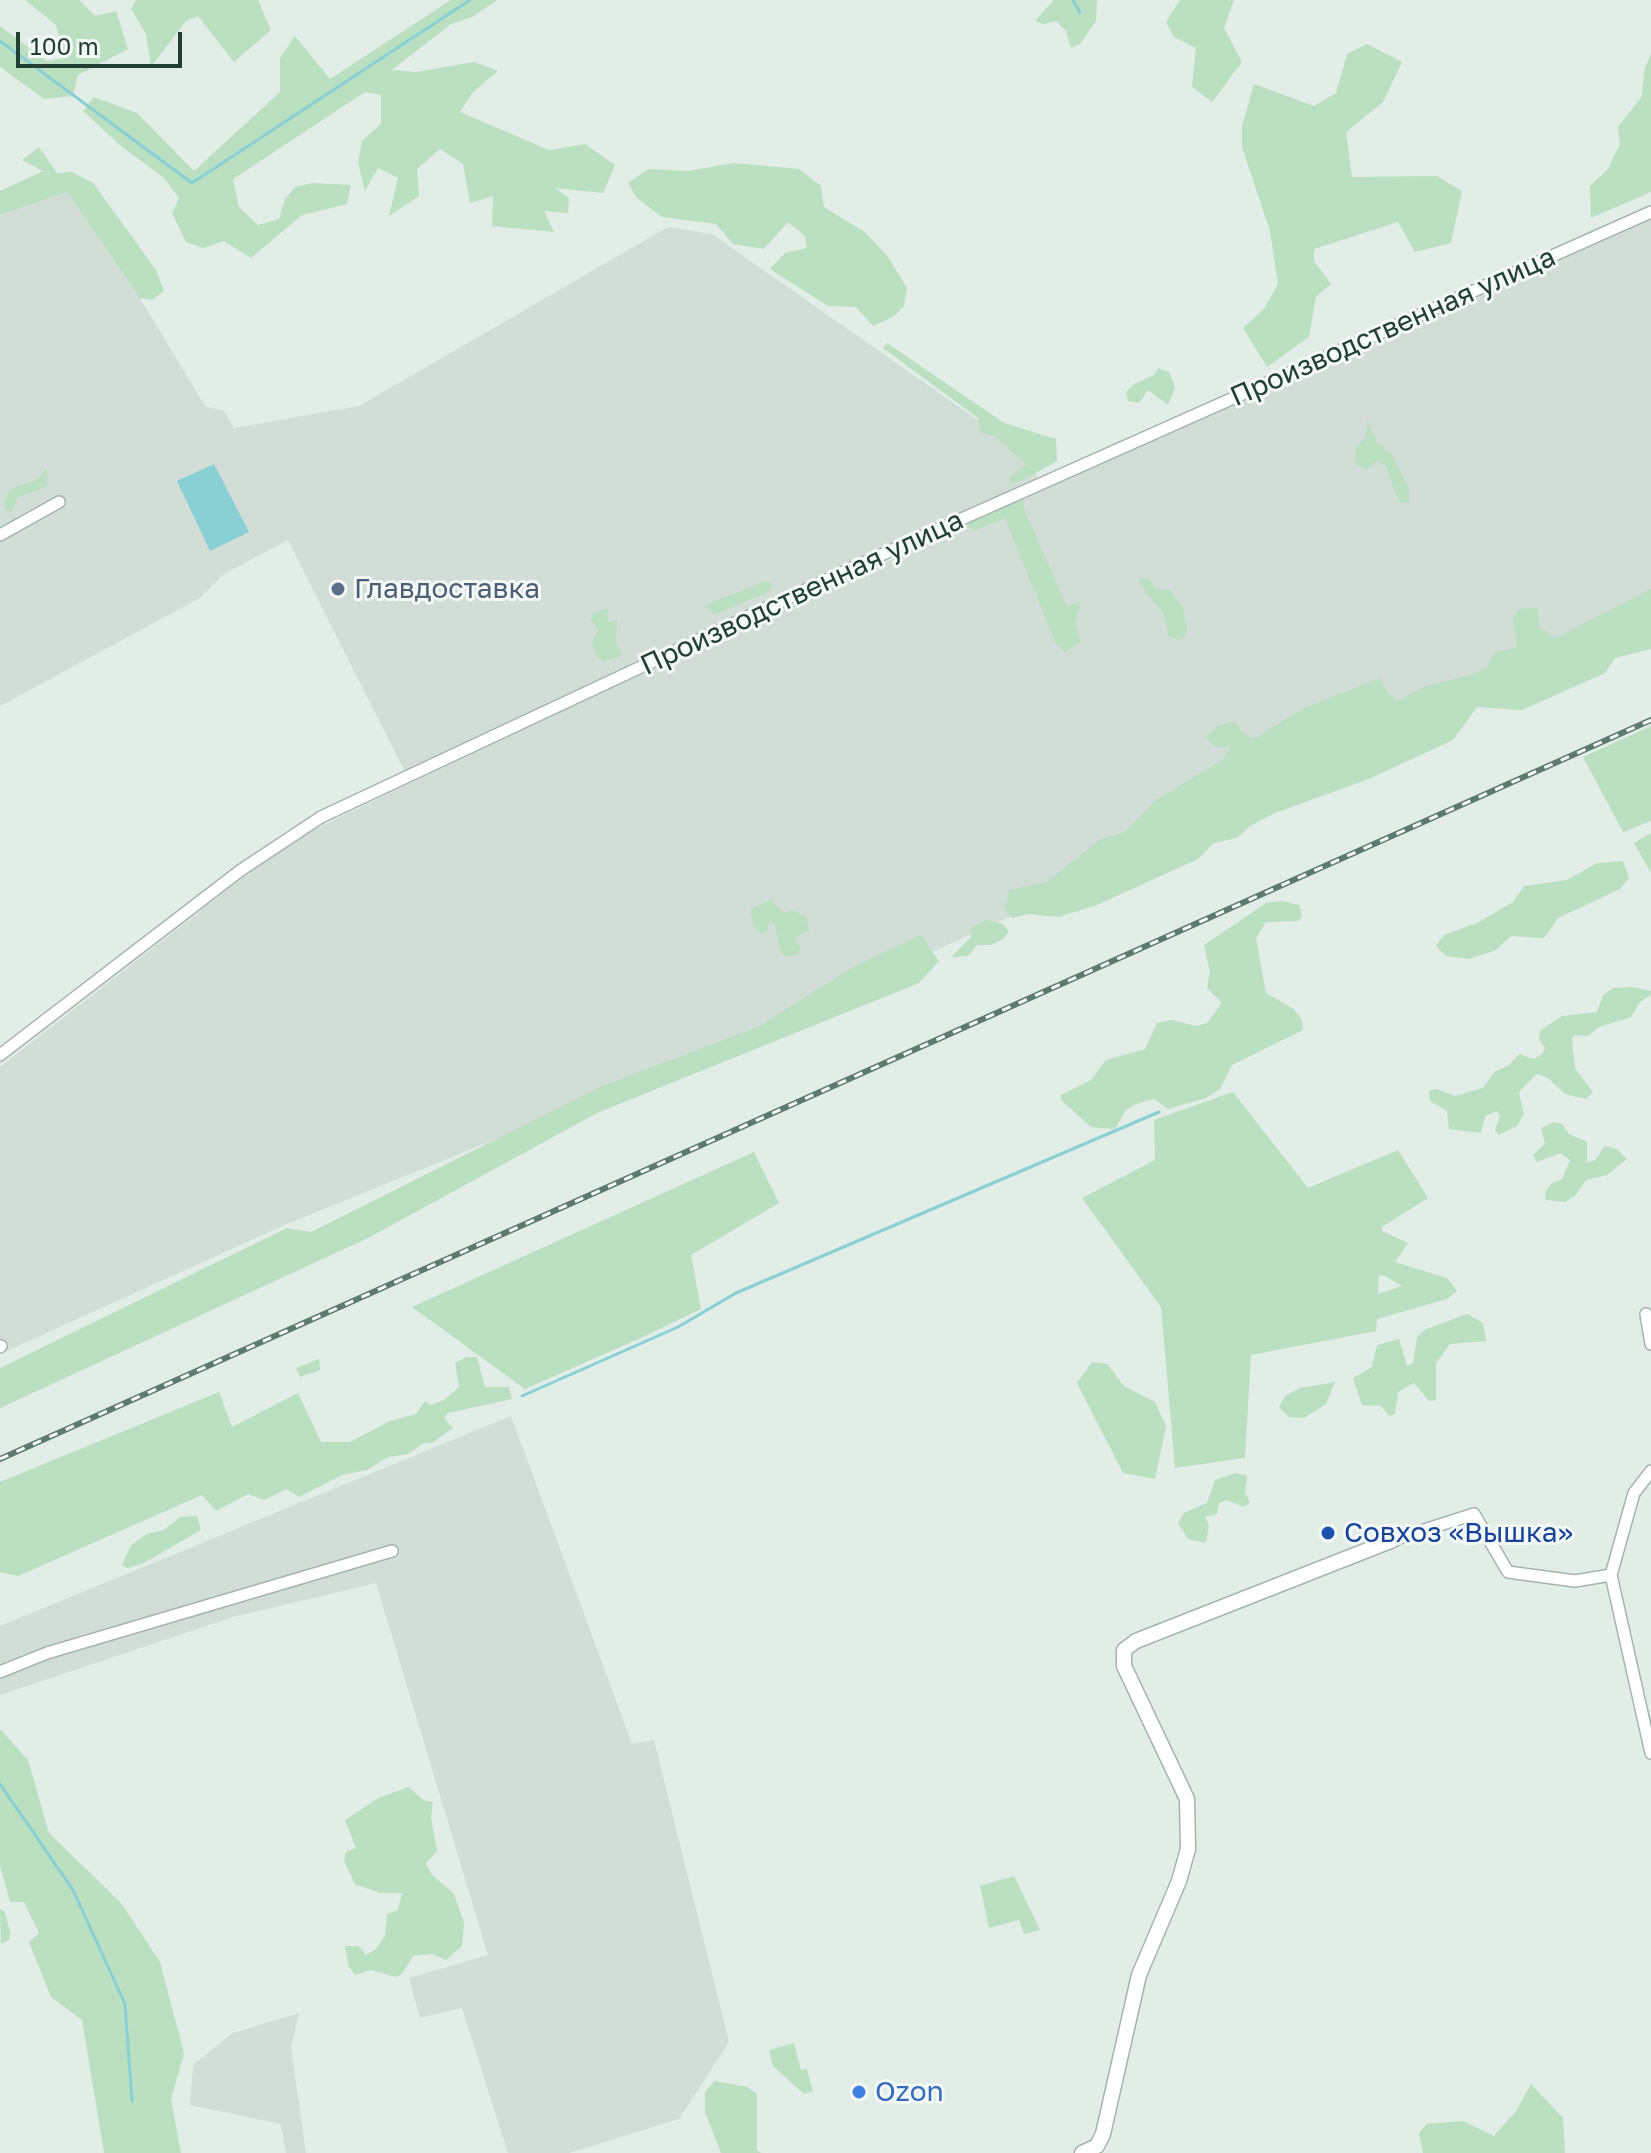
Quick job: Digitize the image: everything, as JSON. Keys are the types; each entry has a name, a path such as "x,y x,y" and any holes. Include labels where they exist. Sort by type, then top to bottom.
{"street":[{"name":"Производственная улица","path":"0,1055 241,870 321,817 854,567 1651,212"},
{"path":"0,535 59,502"},
{"path":"1646,1314 1651,1344"},
{"path":"1651,1471 1634,1493 1611,1575 1651,1753"},
{"path":"1082,2153 1097,2146 1103,2134 1139,1975 1179,1881 1188,1849 1187,1799 1124,1666 1124,1650 1136,1641 1393,1540 1474,1514 1508,1572 1575,1581 1611,1575"},
{"path":"0,1672 47,1653 392,1551"}],"shaded area":[{"path":"67,192 140,298 205,406 224,411 234,428 359,406 668,227 712,234 1036,461 1037,481 826,573 405,772 288,540 224,574 200,598 0,706 0,215"},
{"path":"1651,220 1651,623 740,1040 282,1226 0,1354 0,1067 290,841 578,703 1045,489"},
{"path":"511,1416 632,1744 654,1740 729,2042 679,2119 569,2153 508,2153 462,2008 420,2018 409,1978 488,1955 376,1583 233,1617 0,1695 0,1626"},
{"path":"299,2013 291,2047 306,2153 286,2153 281,2124 190,2105 193,2065 233,2033"}],"green space":[{"path":"25,0 79,0 95,16 116,11 128,49 78,75 73,96 44,99 0,67 0,26 47,61 64,58 56,25"},
{"path":"136,0 258,0 271,30 234,62 198,16 186,21 151,67 146,34 131,9"},
{"path":"451,0 497,0 472,17 451,24 392,70 416,72 474,62 498,71 473,92 460,112 549,150 585,144 615,165 603,193 555,188 569,198 568,213 544,211 554,232 492,226 493,196 470,203 463,164 440,149 417,169 419,196 389,216 398,178 378,168 365,191 358,162 362,141 381,124 381,95 365,92 233,179 239,207 258,225 279,219 285,199 295,187 312,183 351,185 347,204 302,215 251,258 224,241 203,248 186,242 172,213 179,198 163,177 122,147 83,111 94,97 137,113 194,171 280,92 280,58 295,36 330,79"},
{"path":"1054,0 1097,0 1096,21 1080,44 1071,48 1066,31 1056,21 1044,24 1035,21"},
{"path":"1180,0 1234,0 1224,28 1242,62 1212,102 1192,87 1196,48 1174,37 1166,22"},
{"path":"1367,44 1402,62 1383,102 1346,132 1352,177 1437,176 1462,191 1451,243 1415,252 1398,222 1314,249 1314,261 1331,284 1316,297 1309,337 1267,367 1243,328 1264,309 1278,284 1270,231 1242,147 1242,126 1254,84 1314,106 1336,93 1347,54"},
{"path":"1651,53 1651,192 1591,218 1590,186 1608,169 1620,144 1618,127 1642,96 1644,71"},
{"path":"39,147 57,173 72,172 93,183 156,270 164,291 152,300 140,298 67,192 0,215 0,191 43,171 22,160"},
{"path":"734,163 799,169 821,186 824,207 866,233 888,257 907,288 904,306 893,317 873,326 856,307 828,306 770,269 785,253 807,248 805,236 788,222 764,249 733,244 716,224 662,217 637,198 628,183 649,169 687,171"},
{"path":"887,343 1004,423 1056,439 1057,461 1023,480 1010,483 1010,477 1026,465 995,436 980,432 978,418 883,348"},
{"path":"1158,368 1169,372 1175,387 1168,405 1148,390 1139,403 1128,401 1126,392 1134,384 1154,375"},
{"path":"1367,421 1377,442 1391,454 1409,489 1409,503 1399,502 1386,466 1377,461 1367,470 1355,463 1356,446 1366,438"},
{"path":"47,469 47,486 17,498 12,512 5,510 4,502 12,489 36,480"},
{"path":"1024,499 1024,509 1067,607 1081,601 1075,624 1081,642 1065,652 1056,644 1005,518 974,531 967,526 973,518"},
{"path":"1148,578 1157,589 1169,590 1183,608 1186,636 1179,640 1168,636 1164,614 1140,585 1139,579"},
{"path":"764,582 773,583 768,592 713,615 705,605"},
{"path":"1651,589 1651,649 1615,658 1605,673 1522,710 1477,707 1453,740 1369,779 1275,813 1250,826 1237,838 1214,843 1198,859 1097,905 1058,917 1028,914 1012,918 1005,907 1009,890 1047,882 1101,839 1125,832 1156,800 1224,759 1230,747 1217,747 1206,738 1215,728 1234,721 1244,734 1254,739 1304,708 1380,678 1389,695 1398,701 1424,687 1474,674 1486,668 1495,652 1517,648 1513,618 1519,609 1537,608 1540,628 1556,638"},
{"path":"608,609 608,622 617,620 616,642 622,656 602,661 596,655 592,641 599,630 590,619 597,611"},
{"path":"1651,726 1651,821 1623,832 1583,757"},
{"path":"1651,833 1651,873 1634,843"},
{"path":"1623,861 1629,878 1620,889 1558,918 1544,938 1511,936 1496,950 1469,959 1446,956 1436,946 1444,935 1477,923 1513,902 1524,886 1567,880 1597,863"},
{"path":"771,900 783,913 794,910 806,917 809,931 795,937 801,950 794,956 785,956 781,952 775,925 770,920 766,933 761,934 754,926 750,913 753,907"},
{"path":"1282,901 1299,905 1302,915 1299,921 1266,922 1256,938 1266,993 1294,1009 1302,1020 1303,1030 1232,1065 1220,1089 1206,1098 1168,1109 1154,1099 1136,1104 1126,1110 1115,1129 1091,1127 1061,1100 1061,1095 1091,1080 1106,1060 1145,1049 1157,1023 1171,1020 1197,1026 1207,1023 1222,1003 1207,988 1210,972 1204,945 1266,903"},
{"path":"986,920 1003,924 1009,931 1003,939 991,945 977,945 968,956 951,957 971,937 971,927"},
{"path":"921,935 939,961 919,983 597,1113 368,1238 0,1408 0,1368 287,1228 311,1232 600,1087 760,1026 851,968"},
{"path":"1632,987 1651,991 1651,995 1640,1002 1631,1017 1599,1027 1588,1036 1575,1035 1572,1039 1575,1068 1593,1092 1586,1099 1565,1094 1548,1078 1537,1074 1519,1092 1524,1114 1517,1126 1499,1135 1495,1130 1500,1116 1497,1111 1485,1116 1481,1133 1449,1129 1447,1111 1430,1101 1429,1090 1436,1089 1455,1096 1483,1088 1494,1072 1509,1065 1519,1054 1534,1059 1542,1054 1545,1048 1539,1039 1540,1031 1562,1016 1597,1012 1603,995 1613,988"},
{"path":"1233,1092 1308,1188 1398,1150 1428,1198 1382,1227 1382,1231 1408,1243 1395,1262 1447,1278 1457,1291 1447,1299 1377,1319 1376,1331 1251,1355 1245,1458 1175,1468 1161,1307 1082,1198 1155,1160 1154,1120","holes":["1379,1275 1402,1286 1378,1294"]},
{"path":"1554,1122 1562,1124 1569,1134 1587,1142 1587,1163 1595,1160 1605,1146 1617,1149 1627,1159 1607,1175 1586,1180 1576,1195 1565,1202 1546,1200 1545,1193 1551,1184 1562,1179 1570,1160 1561,1153 1537,1162 1533,1155 1545,1144 1541,1128"},
{"path":"754,1152 779,1203 691,1255 701,1309 643,1337 525,1389 412,1307"},
{"path":"1467,1314 1483,1323 1486,1341 1450,1344 1436,1363 1436,1400 1429,1401 1414,1383 1398,1392 1395,1414 1389,1416 1381,1406 1362,1405 1353,1378 1372,1367 1377,1345 1399,1339 1407,1366 1413,1363 1417,1337 1424,1330"},
{"path":"466,1357 477,1357 485,1387 509,1387 512,1399 448,1413 444,1418 453,1428 432,1443 424,1443 408,1454 388,1457 367,1470 342,1475 299,1497 286,1489 264,1500 248,1494 216,1511 202,1495 18,1576 0,1572 0,1482 219,1392 232,1427 298,1393 321,1442 350,1442 390,1421 416,1414 425,1401 431,1405 444,1400 459,1387 455,1363"},
{"path":"319,1359 320,1370 300,1377 296,1368"},
{"path":"1092,1362 1107,1364 1124,1386 1155,1402 1166,1426 1155,1479 1123,1473 1077,1383"},
{"path":"1335,1382 1326,1404 1304,1418 1289,1417 1279,1407 1285,1396 1300,1388"},
{"path":"1236,1473 1247,1476 1245,1492 1250,1503 1243,1507 1227,1500 1219,1503 1217,1514 1205,1517 1209,1525 1206,1543 1188,1539 1178,1523 1184,1513 1207,1503 1215,1480"},
{"path":"197,1516 201,1530 142,1564 127,1568 122,1565 131,1545 147,1534 164,1530 180,1517"},
{"path":"0,1729 28,1760 49,1833 121,1903 160,1962 184,2053 171,2099 181,2153 104,2153 82,2020 51,1997 29,1942 39,1933 24,1902 10,1902 0,1866"},
{"path":"409,1787 423,1800 433,1802 431,1817 437,1851 426,1863 432,1875 454,1894 464,1923 462,1946 446,1960 432,1954 413,1956 402,1974 396,1977 370,1970 355,1975 349,1967 345,1946 359,1946 366,1955 376,1949 385,1936 387,1914 398,1910 402,1893 380,1893 355,1884 344,1861 346,1852 356,1848 345,1820 380,1797"},
{"path":"1014,1876 1040,1930 1024,1934 1019,1920 989,1928 980,1886"},
{"path":"0,1909 5,1912 10,1932 9,1940 1,1944"},
{"path":"794,2043 801,2070 807,2069 813,2091 804,2094 773,2066 769,2050"},
{"path":"715,2081 747,2087 757,2094 757,2150 761,2153 721,2153 705,2112 705,2092"},
{"path":"1531,2084 1563,2118 1565,2153 1423,2153 1419,2133 1427,2124 1463,2121 1494,2136 1516,2111"}],"water":[{"path":"214,464 249,532 210,551 177,481"}],"waterway":[{"path":"0,41 192,183 470,0"},
{"path":"1073,0 1080,13"},
{"path":"522,1396 678,1327 736,1293 1159,1112"},
{"path":"0,1784 73,1890 125,2004 132,2101"}],"railway":[{"path":"0,1459 1651,720"}],"place":[{"name":"Главдоставка","path":"338,589"},
{"name":"Совхоз «Вышка»","path":"1328,1533"},
{"name":"Ozon","path":"859,2092"}]}
